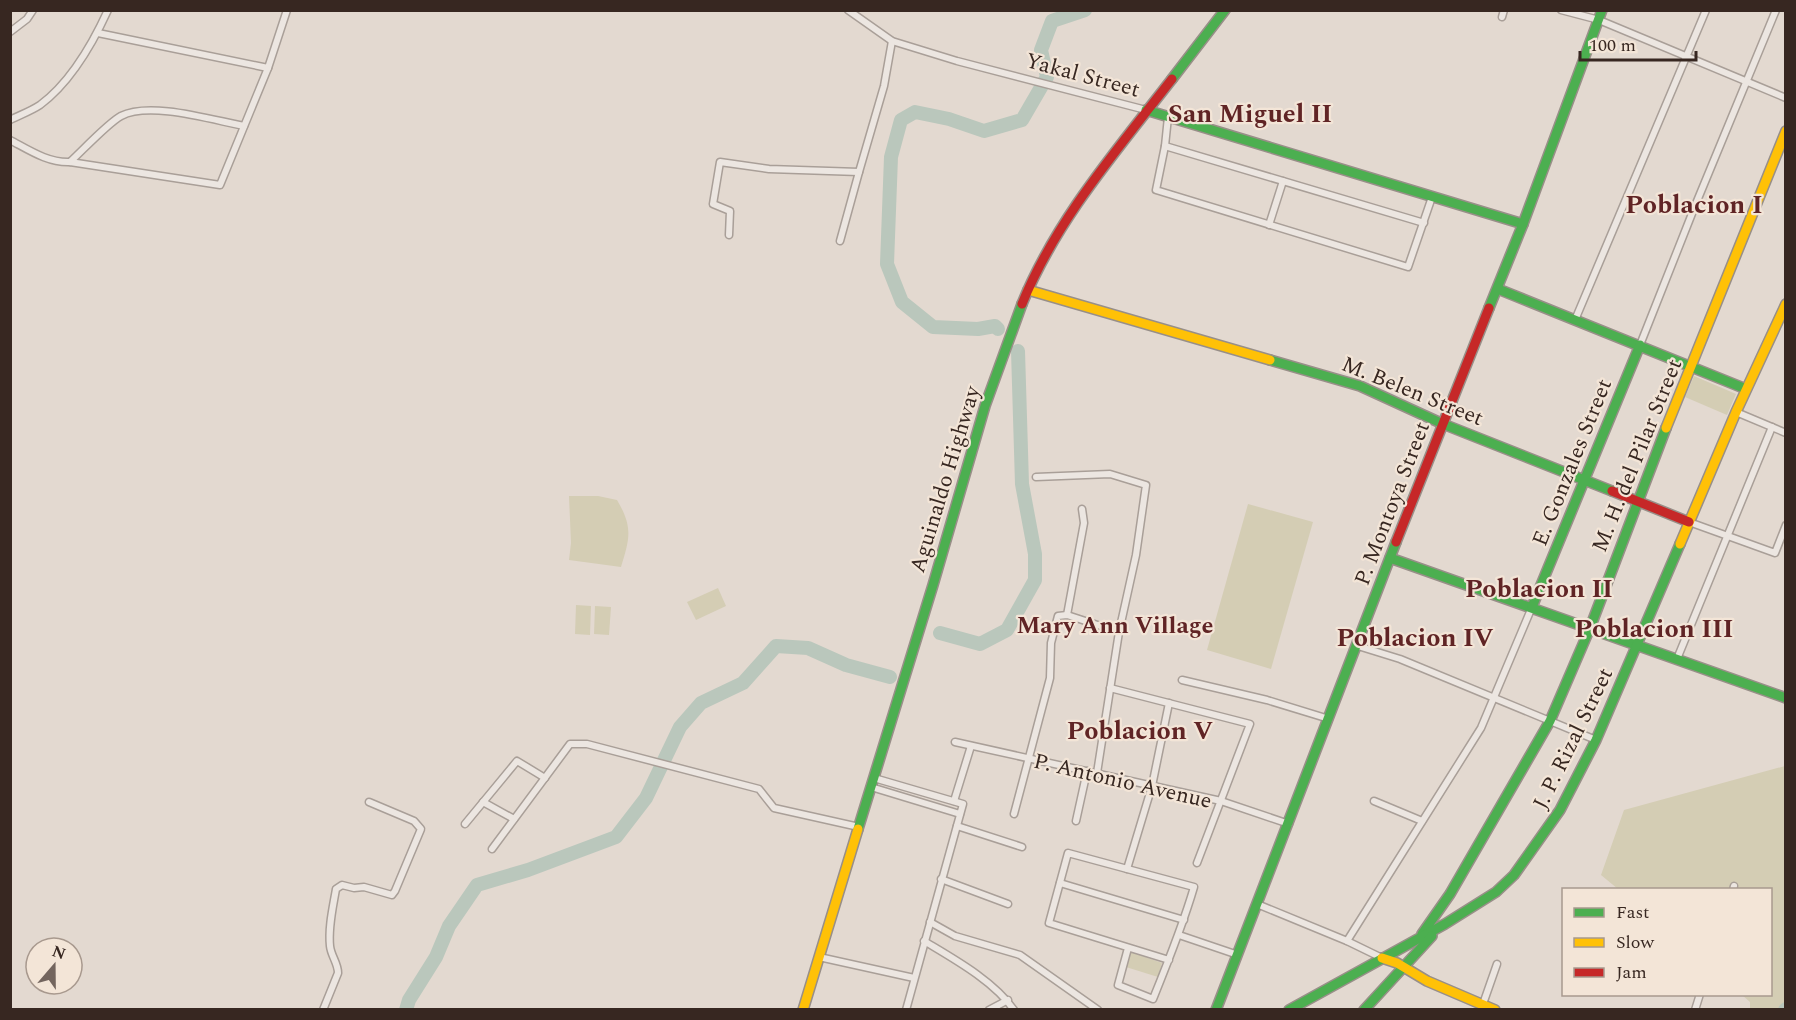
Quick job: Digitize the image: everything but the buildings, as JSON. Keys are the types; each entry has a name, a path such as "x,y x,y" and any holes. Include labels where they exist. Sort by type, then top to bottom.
{"street":[{"path":"10,32 27,19 33,10"},
{"path":"10,120 39,105 68,78 98,33 108,10"},
{"path":"10,140 48,160 60,163 70,162 220,185 268,68 287,10"},
{"name":"Yakal Street","path":"848,10 892,41 1146,110 1523,224"},
{"name":"Aguinaldo Highway","path":"803,1010 985,406 1028,290 1049,249 1079,201 1146,110 1225,10"},
{"path":"1560,10 1600,15 1785,98"},
{"path":"1575,320 1706,10"},
{"name":"E. Gonzales Street","path":"1347,941 1481,728 1585,481 1776,10"},
{"name":"P. Montoya Street","path":"1216,1010 1390,558 1498,289 1600,15"},
{"path":"98,33 268,68"},
{"path":"840,241 884,86 892,41"},
{"path":"70,162 120,116 137,111 159,110 244,126"},
{"path":"1168,117 1156,190 1269,225 1408,267 1432,197"},
{"name":"M. H. del Pilar Street","path":"1416,940 1431,924 1450,894 1550,721 1590,628 1637,502 1785,131"},
{"path":"1165,146 1424,223"},
{"path":"729,236 730,211 713,204 720,162 776,170 859,172"},
{"path":"1269,225 1283,181"},
{"path":"1498,289 1746,389"},
{"name":"M. Belen Street","path":"1028,290 1340,379 1389,398 1443,424 1637,502 1728,537 1775,552 1785,525"},
{"name":"J. P. Rizal Street","path":"1290,1010 1444,924 1496,892 1514,875 1560,810 1596,740 1736,411 1785,304"},
{"path":"1736,411 1785,433"},
{"path":"1677,659 1772,427"},
{"path":"1036,477 1110,474 1146,485 1136,555 1119,632 1096,773"},
{"path":"1066,615 1084,523 1082,509"},
{"path":"1390,558 1785,698"},
{"path":"1014,814 1050,678 1051,644 1058,616 1066,615 1119,632"},
{"path":"1358,646 1400,659 1596,740"},
{"path":"1182,680 1267,700 1329,719"},
{"path":"1110,688 1250,724 1197,863"},
{"path":"1127,869 1152,786 1168,703"},
{"name":"P. Antonio Avenue","path":"956,742 1221,801 1289,824"},
{"path":"492,849 570,744 587,744 759,789 774,808 859,827"},
{"path":"954,801 971,746"},
{"path":"465,824 517,760 545,778"},
{"path":"1076,821 1087,771"},
{"path":"873,783 963,804 906,1010"},
{"path":"873,783 960,814"},
{"path":"1374,801 1422,821"},
{"path":"323,1010 338,973 338,967 330,948 336,889 342,885 354,888 364,887 392,895 420,829 414,821 369,802"},
{"path":"483,802 514,819"},
{"path":"957,826 1022,847"},
{"path":"1128,948 1118,985 1153,999 1169,960 1179,935 1194,887 1068,853 1049,924 1169,960"},
{"path":"942,879 1008,904"},
{"path":"1060,883 1184,920"},
{"path":"1257,904 1347,941 1488,1008 1497,964"},
{"path":"930,922 955,936 1020,955 1098,1010"},
{"path":"1364,1010 1386,987 1399,965 1444,924"},
{"path":"1179,935 1238,955"},
{"path":"924,940 964,965 1008,1000 1014,1010"},
{"path":"1397,950 1393,958 1399,965"},
{"path":"819,957 915,978"},
{"path":"1409,957 1409,967 1415,975"},
{"path":"989,1010 1008,1000"}],"shaded area":[{"path":"1694,376 1736,394 1727,415 1685,397"},
{"path":"569,496 598,496 617,500 628,525 628,540 621,567 569,560 571,543"},
{"path":"1248,504 1313,522 1271,669 1207,650"},
{"path":"718,588 726,606 696,620 687,602"},
{"path":"576,605 591,606 590,635 575,634"},
{"path":"595,606 611,607 609,635 594,634"},
{"path":"1785,766 1785,1009 1750,1009 1750,1002 1743,996 1772,996 1772,888 1617,888 1601,875 1624,810"},
{"path":"1131,952 1162,963 1158,977 1126,967"}],"waterway":[{"path":"998,329 995,326 978,329 933,327 902,302 887,264 891,157 901,120 915,112 949,119 984,131 1022,120 1047,77 1041,50 1052,21 1085,10"},
{"path":"940,633 980,644 1007,630 1035,580 1035,554 1022,484 1018,351"},
{"path":"406,1010 409,1000 436,957 449,926 477,885 528,870 616,837 646,798 680,727 701,703 743,683 776,646 808,648 846,665 890,677"}],"traffic: fast":[{"path":"1172,79 1225,10"},
{"path":"1489,308 1523,224 1602,10"},
{"path":"1146,110 1523,224"},
{"path":"1498,289 1746,389"},
{"path":"858,829 985,406 1022,304"},
{"path":"1532,607 1640,345"},
{"path":"1270,360 1360,386 1443,424 1612,491"},
{"path":"1422,934 1450,894 1550,721 1590,628 1666,428"},
{"path":"1216,1010 1396,542"},
{"path":"1289,1010 1445,924 1496,892 1514,875 1560,810 1596,740 1680,544"},
{"path":"1390,558 1786,698"},
{"path":"1364,1010 1432,936"}],"traffic: slow":[{"path":"1666,428 1786,131"},
{"path":"1028,290 1270,360"},
{"path":"1680,544 1736,412 1786,304"},
{"path":"803,1010 858,829"},
{"path":"1382,958 1397,963 1427,981 1495,1010"}],"traffic: jam":[{"path":"1022,304 1052,243 1070,215 1109,159 1172,79"},
{"path":"1396,542 1489,308"},
{"path":"1612,491 1689,522"}],"district":[{"name":"San Miguel II","path":"1250,113"},
{"name":"Poblacion I","path":"1694,204"},
{"name":"Poblacion II","path":"1539,588"},
{"name":"Mary Ann Village","path":"1115,625"},
{"name":"Poblacion III","path":"1654,628"},
{"name":"Poblacion IV","path":"1415,637"},
{"name":"Poblacion V","path":"1140,730"}]}
